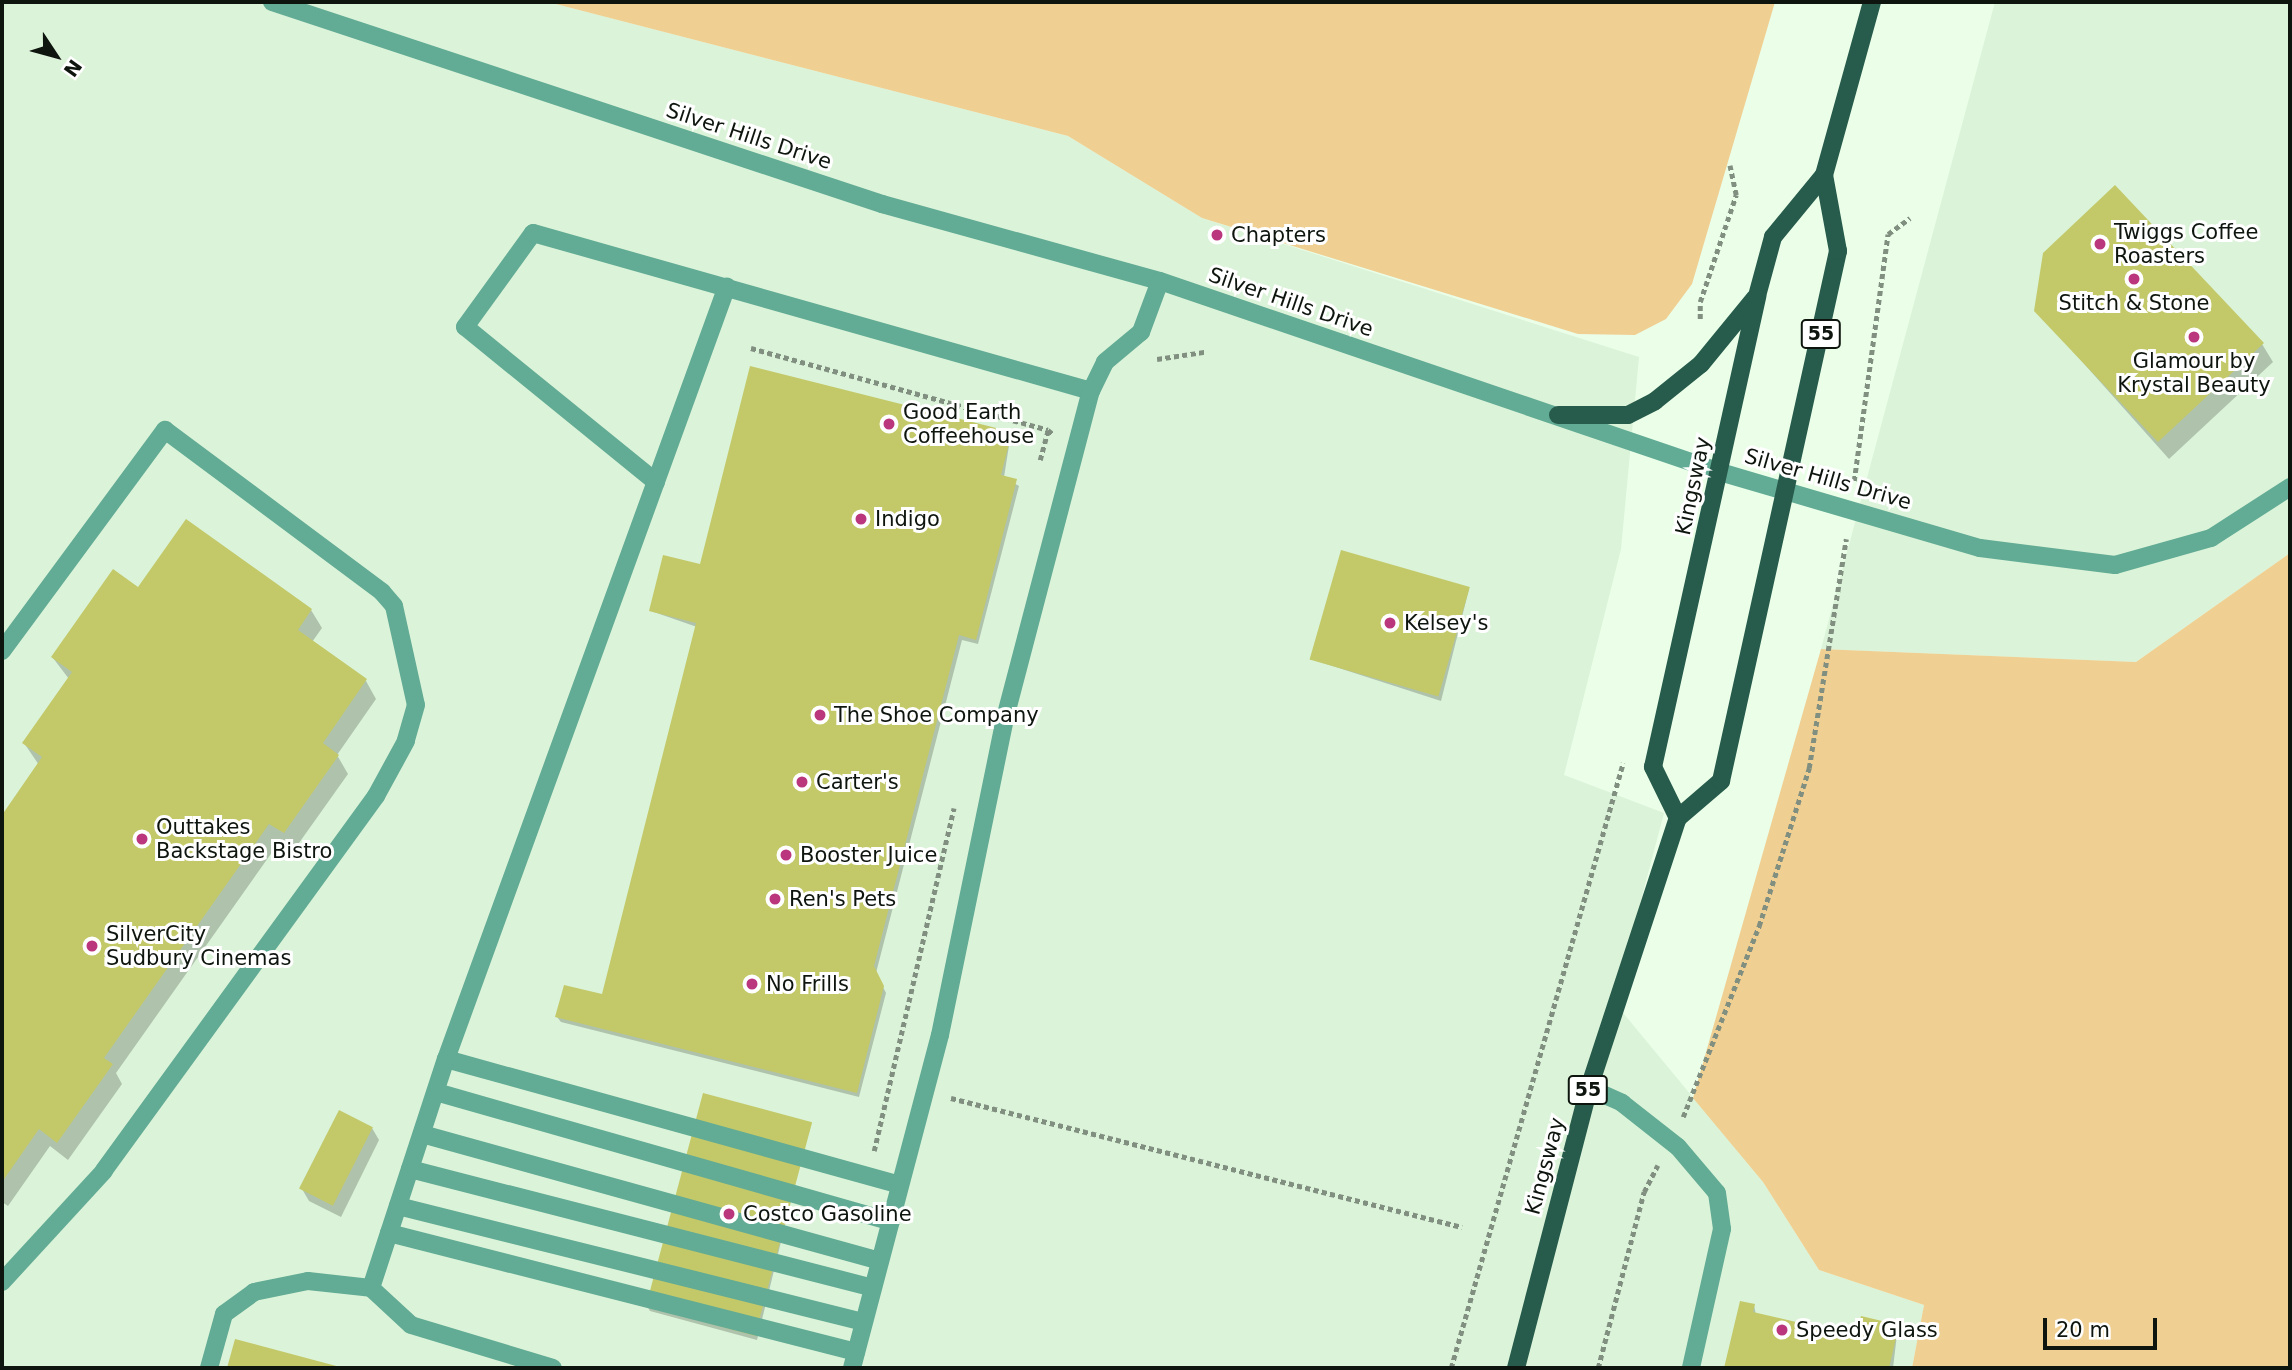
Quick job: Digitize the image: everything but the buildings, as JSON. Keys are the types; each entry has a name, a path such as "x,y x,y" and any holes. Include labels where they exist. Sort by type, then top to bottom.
{"main road":[{"name":"Kingsway","path":"1678,818 1653,767 1757,296 1773,237 1824,175 1872,2"},
{"name":"Kingsway","path":"1516,1368 1589,1088 1678,818 1721,780 1787,493 1838,251 1824,175"},
{"path":"1558,415 1628,415 1678,386 1701,364 1757,296"}],"street":[{"name":"Silver Hills Drive","path":"272,2 883,204 1160,281 1720,472 1980,548 2115,565 2211,538 2290,487"},
{"path":"656,482 465,327 533,233 1091,391"},
{"path":"389,1233 854,1360 925,1091 1005,718 1091,391 1105,362 1141,332 1160,281"},
{"path":"371,1288 446,1059 727,286"},
{"path":"2,650 164,430 382,592 394,606 416,705 406,741 376,796 104,1171 2,1282"},
{"path":"446,1059 900,1185"},
{"path":"1589,1088 1622,1103 1671,1142 1717,1193 1722,1229 1691,1368"},
{"path":"436,1092 891,1222"},
{"path":"422,1134 879,1261"},
{"path":"410,1169 872,1288"},
{"path":"398,1206 863,1322"},
{"path":"209,1368 224,1314 254,1292 308,1281 371,1288 411,1325 554,1368"}],"path":[{"path":"1701,364 1700,302 1736,195 1730,166"},
{"path":"1598,1368 1644,1192 1700,1083 1759,926 1809,768 1850,510 1888,234 1910,218"},
{"path":"751,348 1048,430"},
{"path":"1451,1368 1625,754"},
{"path":"887,1080 1462,1227"}],"shaded area":[{"path":"2,2 548,2 1068,136 1202,218 1639,357 1621,549 1564,775 1664,813 1614,1002 1763,1182 1819,1270 1924,1305 1912,1368 2,1368"},
{"path":"548,2 1775,2 1692,284 1666,319 1635,335 1578,334 1202,218 1068,136"},
{"path":"1995,2 2290,2 2290,553 2136,662 1821,649"},
{"path":"2290,553 2290,1368 1912,1368 1924,1305 1819,1270 1763,1182 1693,1098 1821,649 2136,662"}],"place":[{"name":"Chapters","path":"1217,235"},
{"name":"Twiggs Coffee Roasters","path":"2100,244"},
{"name":"Stitch & Stone","path":"2134,279"},
{"name":"Glamour by Krystal Beauty","path":"2194,337"},
{"name":"Good Earth Coffeehouse","path":"889,424"},
{"name":"Indigo","path":"861,519"},
{"name":"Kelsey's","path":"1390,623"},
{"name":"The Shoe Company","path":"820,715"},
{"name":"Carter's","path":"802,782"},
{"name":"Outtakes Backstage Bistro","path":"142,839"},
{"name":"Booster Juice","path":"786,855"},
{"name":"Ren's Pets","path":"775,899"},
{"name":"SilverCity Sudbury Cinemas","path":"92,946"},
{"name":"No Frills","path":"752,984"},
{"name":"Costco Gasoline","path":"729,1214"},
{"name":"Speedy Glass","path":"1782,1330"}]}
